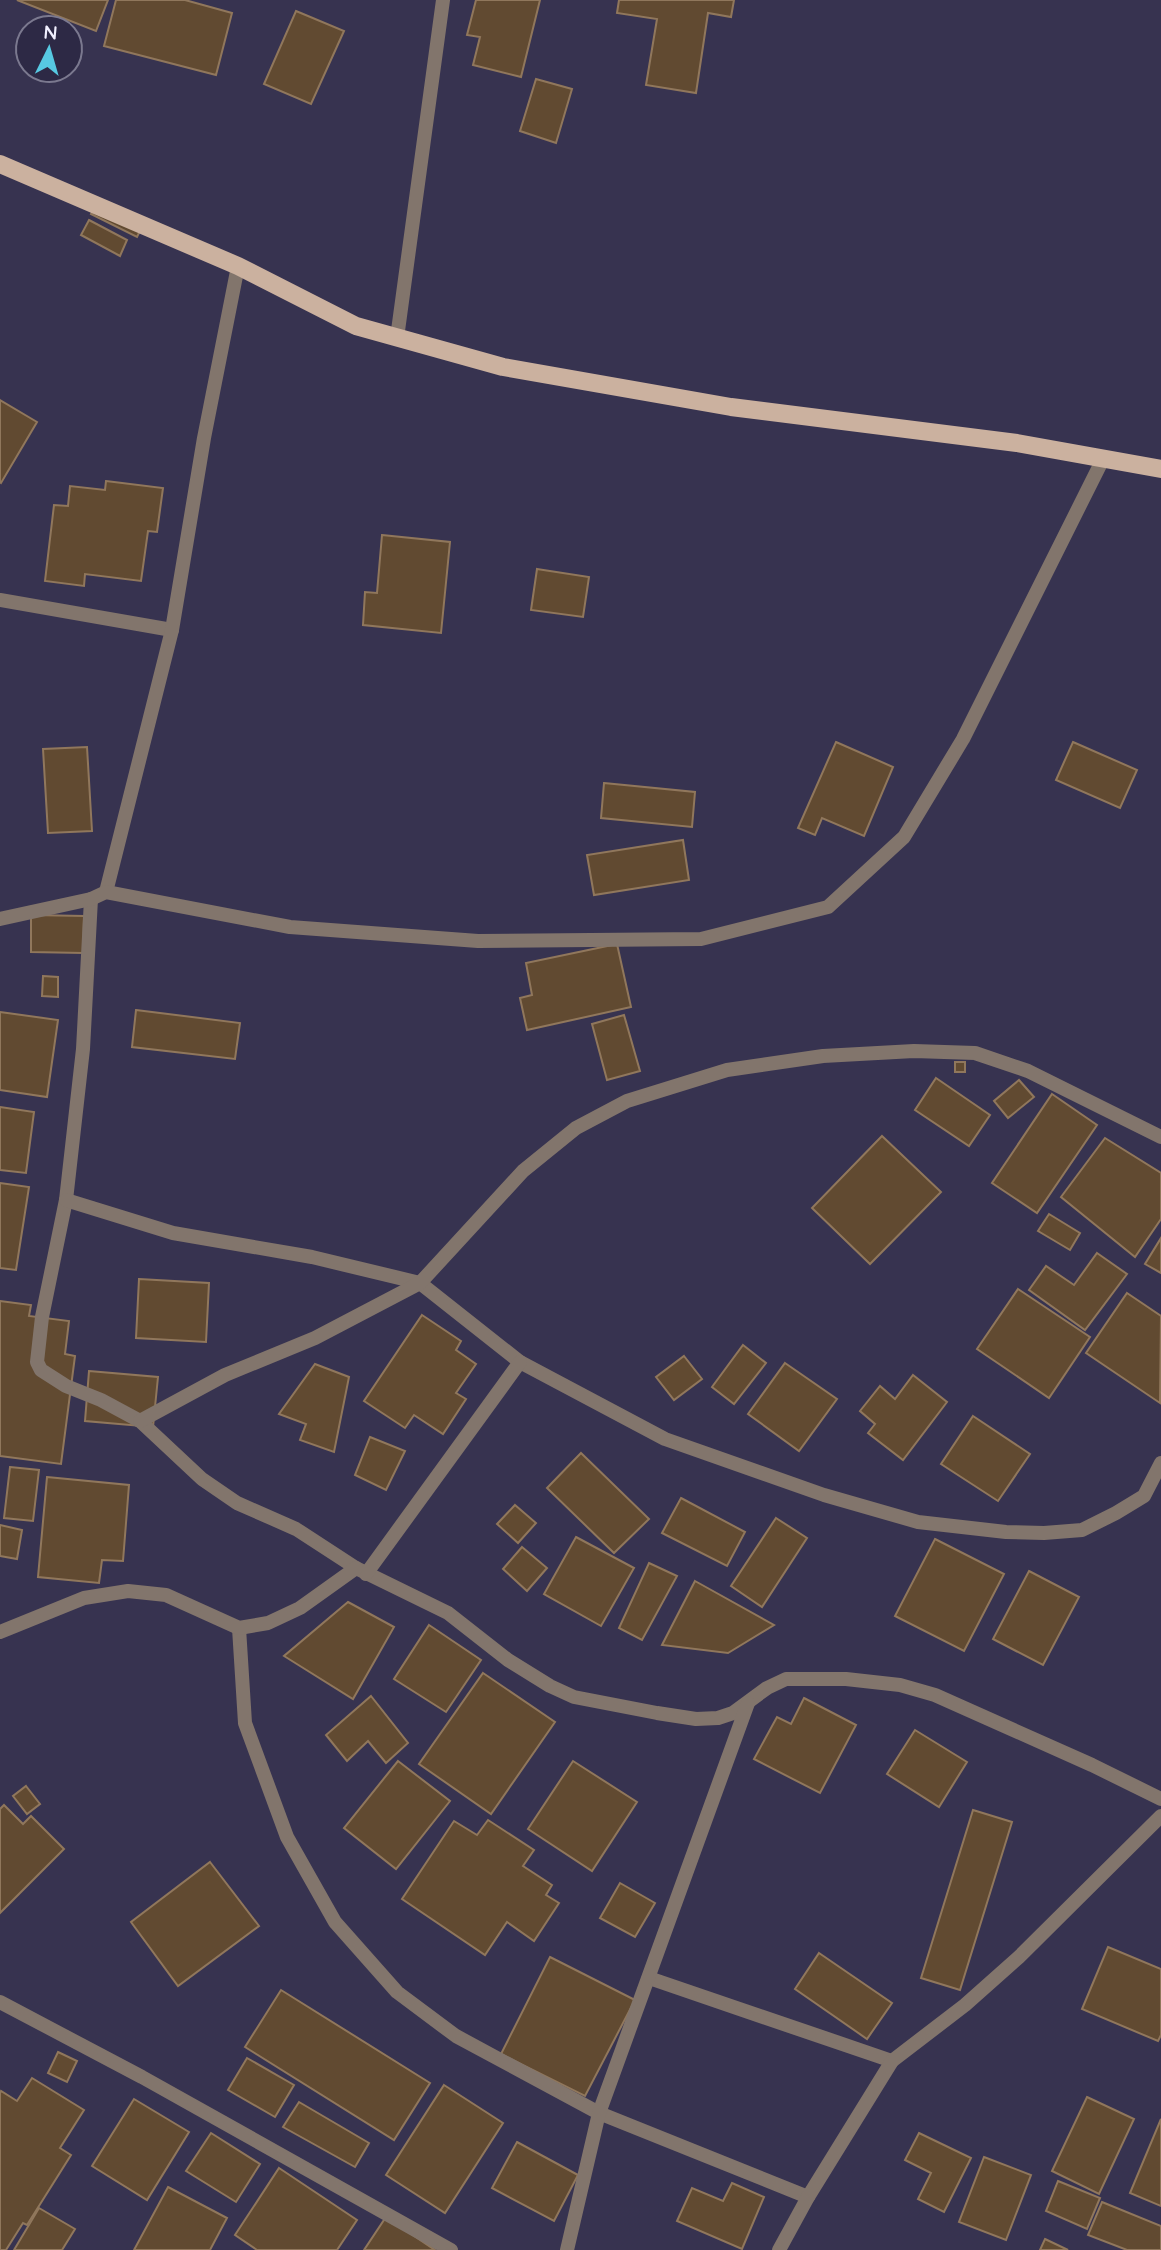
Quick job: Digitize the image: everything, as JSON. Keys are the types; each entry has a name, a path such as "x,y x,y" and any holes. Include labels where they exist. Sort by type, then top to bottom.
{"main road":[{"path":"0,164 238,266 356,326 503,367 731,407 1017,443 1161,469"}],"street":[{"path":"397,338 443,0"},
{"path":"106,892 172,630 200,463 238,266"},
{"path":"0,919 91,899 106,892 290,928 478,941 701,939 828,907 904,837 963,739 1102,458"},
{"path":"0,600 172,630"},
{"path":"91,899 83,1049 66,1199 42,1317 38,1366 52,1378 140,1421 202,1479 237,1503 296,1529 361,1571 448,1613 508,1660 550,1686 574,1697 696,1719 718,1718 786,1679 846,1679 900,1685 935,1695 1161,1798"},
{"path":"140,1421 225,1375 314,1338 419,1283 523,1171 576,1128 627,1101 727,1070 823,1056 914,1051 975,1054 1028,1071 1161,1137"},
{"path":"66,1199 173,1233 312,1257 419,1283 520,1362 665,1439 824,1495 918,1522 1006,1532 1082,1530 1144,1496 1161,1463"},
{"path":"0,1632 84,1598 128,1591 166,1595 239,1628 268,1623 300,1608 361,1571 520,1362"},
{"path":"239,1628 245,1723 287,1837 335,1922 397,1992 456,2036 599,2113 808,2197"},
{"path":"568,2250 599,2113 748,1703"},
{"path":"779,2250 808,2197 892,2061 965,2005 1019,1957 1161,1816"},
{"path":"649,1978 892,2061"},
{"path":"0,2002 142,2077 451,2250"}],"building":[{"path":"17,0 108,0 96,31 84,26 84,14 53,14"},
{"path":"116,0 185,0 232,13 216,75 104,46"},
{"path":"476,0 540,0 521,77 473,65 480,37 467,35"},
{"path":"619,0 734,0 731,17 708,13 696,93 646,85 657,19 617,13"},
{"path":"296,11 344,31 311,104 264,84"},
{"path":"536,79 572,89 556,143 520,131"},
{"path":"99,199 145,221 137,237 91,214"},
{"path":"89,220 127,240 120,256 81,235"},
{"path":"0,400 37,422 1,483 0,482"},
{"path":"106,481 163,488 157,532 148,531 141,581 85,574 84,586 45,581 54,505 68,506 70,486 105,490"},
{"path":"382,535 450,542 441,633 363,625 365,592 377,593"},
{"path":"537,569 589,577 583,617 531,610"},
{"path":"836,742 893,767 864,836 822,818 815,835 798,828"},
{"path":"1073,742 1137,770 1120,808 1056,780"},
{"path":"87,747 92,831 48,833 43,749"},
{"path":"604,783 695,792 692,827 601,818"},
{"path":"683,840 689,880 594,895 587,855"},
{"path":"31,915 84,916 83,953 31,952"},
{"path":"617,944 631,1007 527,1030 520,998 532,995 526,963"},
{"path":"43,976 58,977 58,997 42,996"},
{"path":"136,1010 240,1023 235,1059 132,1047"},
{"path":"0,1012 58,1020 47,1097 0,1090"},
{"path":"624,1015 640,1071 607,1080 592,1024"},
{"path":"955,1062 965,1062 965,1072 955,1072"},
{"path":"936,1078 990,1115 969,1146 915,1110"},
{"path":"1019,1080 1034,1097 1008,1118 994,1101"},
{"path":"1052,1094 1097,1125 1037,1213 992,1183"},
{"path":"0,1107 34,1112 26,1173 0,1170"},
{"path":"882,1136 941,1192 870,1264 812,1208"},
{"path":"1105,1138 1161,1173 1161,1219 1135,1257 1061,1197"},
{"path":"0,1183 29,1187 16,1270 0,1268"},
{"path":"1049,1214 1080,1233 1070,1250 1038,1231"},
{"path":"1161,1238 1161,1273 1145,1264"},
{"path":"1097,1253 1127,1274 1085,1330 1029,1290 1046,1266 1074,1285"},
{"path":"139,1279 209,1283 206,1342 136,1338"},
{"path":"1018,1289 1090,1337 1049,1398 977,1349"},
{"path":"1127,1293 1161,1316 1160,1403 1086,1353"},
{"path":"0,1301 31,1305 29,1316 69,1321 65,1354 75,1356 61,1464 0,1456"},
{"path":"422,1315 461,1341 456,1350 476,1364 456,1393 466,1399 443,1434 414,1415 405,1428 364,1401"},
{"path":"743,1345 766,1363 734,1404 712,1387"},
{"path":"684,1356 702,1379 674,1400 656,1377"},
{"path":"785,1363 837,1399 799,1451 748,1414"},
{"path":"315,1364 349,1377 334,1452 300,1440 306,1424 279,1414"},
{"path":"89,1371 158,1377 153,1427 85,1421"},
{"path":"913,1375 947,1402 903,1460 868,1433 875,1424 860,1411 880,1386 895,1399"},
{"path":"973,1416 1030,1454 998,1501 941,1464"},
{"path":"370,1437 405,1451 386,1490 355,1475"},
{"path":"581,1453 649,1519 614,1553 547,1488"},
{"path":"10,1467 39,1470 33,1521 4,1518"},
{"path":"47,1477 129,1485 123,1561 102,1560 99,1583 38,1577"},
{"path":"681,1498 745,1532 727,1566 662,1533"},
{"path":"515,1505 536,1523 518,1543 497,1524"},
{"path":"776,1518 807,1538 762,1607 731,1586"},
{"path":"0,1525 22,1530 17,1559 0,1556"},
{"path":"576,1537 634,1568 601,1626 544,1594"},
{"path":"935,1539 1004,1574 964,1651 895,1616"},
{"path":"522,1547 547,1568 527,1591 503,1569"},
{"path":"649,1563 677,1576 642,1640 619,1628"},
{"path":"1029,1571 1079,1597 1043,1665 993,1639"},
{"path":"695,1581 774,1625 728,1653 662,1645"},
{"path":"348,1602 394,1627 353,1699 284,1656"},
{"path":"429,1625 481,1660 446,1712 394,1679"},
{"path":"483,1673 555,1722 491,1814 419,1764"},
{"path":"371,1696 408,1743 386,1763 368,1741 347,1761 326,1735"},
{"path":"804,1698 856,1725 820,1793 754,1759 777,1717 791,1724"},
{"path":"915,1730 967,1762 939,1807 887,1774"},
{"path":"398,1761 450,1801 396,1869 344,1828"},
{"path":"573,1761 637,1802 592,1871 528,1829"},
{"path":"26,1786 40,1804 27,1814 13,1796"},
{"path":"4,1805 23,1824 31,1816 64,1849 0,1913 0,1809"},
{"path":"973,1810 1012,1822 960,1990 921,1978"},
{"path":"488,1820 534,1850 523,1866 552,1885 546,1895 559,1903 534,1941 507,1922 485,1955 402,1899 454,1821 477,1835"},
{"path":"210,1862 259,1926 178,1986 131,1922"},
{"path":"620,1883 655,1903 635,1937 600,1918"},
{"path":"1108,1947 1161,1969 1161,2035 1158,2041 1082,2009"},
{"path":"819,1953 892,2003 867,2039 795,1989"},
{"path":"550,1957 635,2000 585,2096 501,2054"},
{"path":"281,1990 430,2083 394,2140 245,2047"},
{"path":"58,2052 77,2061 67,2082 48,2073"},
{"path":"247,2058 294,2085 275,2117 228,2090"},
{"path":"32,2078 84,2110 60,2148 71,2155 27,2225 23,2223 6,2250 0,2250 0,2093 1,2091 17,2101"},
{"path":"444,2085 503,2123 445,2213 386,2175"},
{"path":"1087,2097 1134,2119 1099,2194 1052,2171"},
{"path":"134,2099 189,2132 147,2200 92,2166"},
{"path":"299,2102 369,2143 355,2167 283,2127"},
{"path":"1161,2119 1161,2206 1130,2193"},
{"path":"211,2133 260,2164 236,2202 186,2171"},
{"path":"919,2133 971,2158 944,2212 918,2199 931,2173 905,2160"},
{"path":"517,2142 578,2175 554,2221 492,2188"},
{"path":"984,2157 1031,2175 1006,2240 959,2222"},
{"path":"279,2168 357,2220 337,2250 257,2250 235,2235"},
{"path":"1058,2181 1100,2198 1087,2229 1046,2211"},
{"path":"732,2183 764,2197 742,2249 677,2221 692,2188 723,2201"},
{"path":"168,2187 227,2218 210,2250 134,2250"},
{"path":"1102,2202 1161,2226 1161,2250 1127,2250 1088,2235"},
{"path":"39,2208 75,2229 62,2250 14,2250"},
{"path":"386,2217 435,2250 364,2250"},
{"path":"1045,2239 1068,2250 1040,2250"}]}
